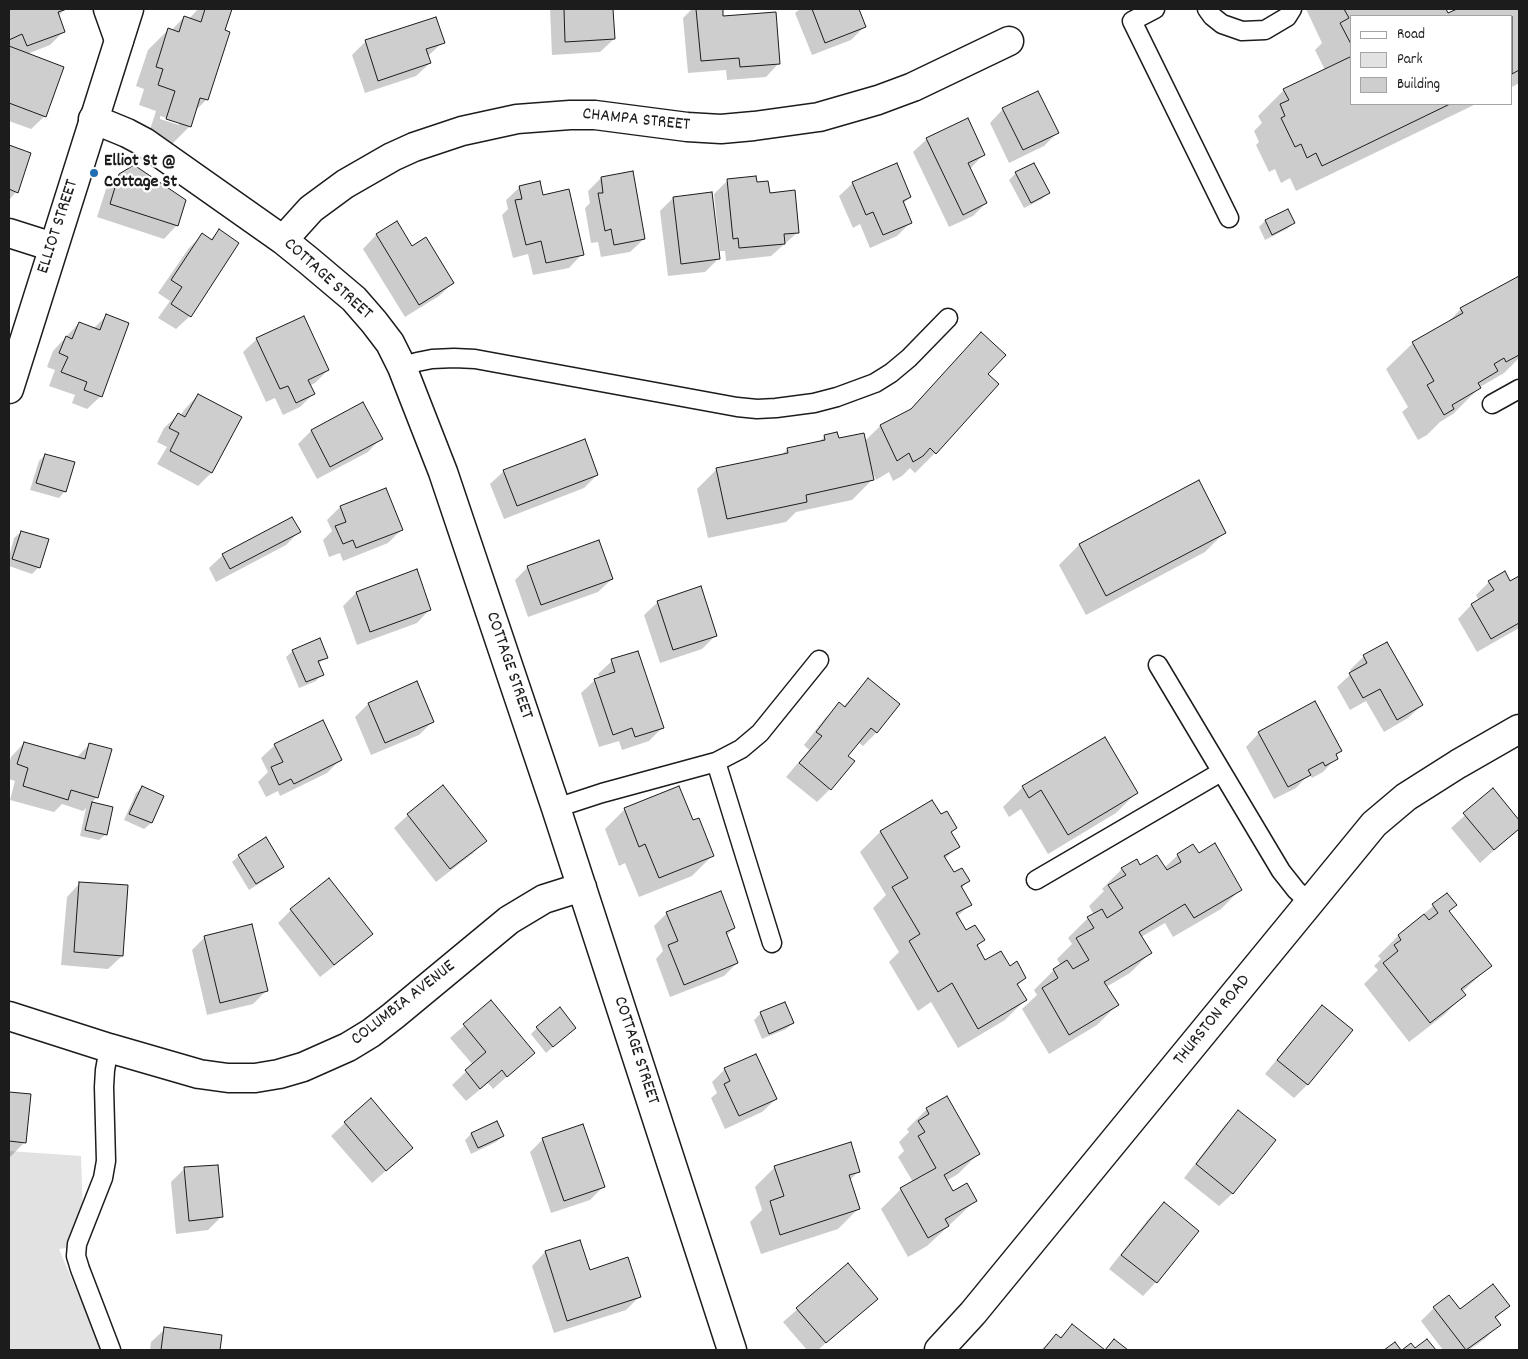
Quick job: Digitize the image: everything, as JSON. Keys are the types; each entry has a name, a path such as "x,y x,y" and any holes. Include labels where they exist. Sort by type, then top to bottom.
{"street":[{"path":"108,9 119,40"},
{"name":"ELLIOT STREET","path":"9,389 129,9"},
{"name":"CHAMPA STREET","path":"283,240 311,209 345,184 392,157 414,147 462,131 517,119 570,115 595,115 687,127 721,129 810,118 856,107 913,87 1009,41"},
{"name":"COTTAGE STREET","path":"93,120 127,133 144,142 283,240 354,300 390,343 402,367 443,472 582,886 732,1350"},
{"path":"9,233 53,247"},
{"name":"THURSTON ROAD","path":"939,1350 979,1305 1374,824 1424,785 1519,729"},
{"name":"COLUMBIA AVENUE","path":"9,1016 199,1074 228,1078 255,1078 279,1074 303,1067 341,1051 371,1033 509,920 544,899 582,886"}],"lane":[{"path":"1155,9 1132,20 1229,218"},
{"path":"1207,9 1222,24 1242,31 1265,30 1287,17 1292,9"},
{"path":"402,367 432,359 475,359 737,407 776,408 837,398 875,383 909,358 948,318"},
{"path":"1492,404 1519,389"},
{"path":"556,808 602,793 716,762 741,749 756,738 819,660"},
{"path":"1158,665 1280,871 1310,903"},
{"path":"716,762 772,943"},
{"path":"1036,880 1221,772"},
{"path":"109,1048 104,1070 106,1160 103,1178 77,1244 76,1256 111,1350"}],"green space":[{"path":"9,1151 81,1156 84,1245 59,1249 102,1350 9,1350"}],"building":[{"path":"9,9 67,9 58,12 65,32 27,46 22,34 9,40"},
{"path":"205,9 232,9 225,30 230,32 208,100 200,98 191,127 166,119 175,91 158,85 163,69 156,67 168,28 179,32 184,16 201,22"},
{"path":"564,9 613,9 615,39 565,42"},
{"path":"696,9 723,9 723,16 776,12 780,64 740,67 739,58 701,61"},
{"path":"812,9 859,9 866,27 825,43"},
{"path":"1344,9 1446,9 1448,13 1457,9 1519,9 1519,70 1513,73 1513,15 1350,15 1350,42 1340,23 1349,18"},
{"path":"436,17 445,43 426,49 431,63 378,81 365,40"},
{"path":"9,46 64,67 46,117 9,103"},
{"path":"1350,57 1350,105 1448,105 1322,166 1316,153 1307,158 1301,144 1295,147 1281,118 1285,116 1280,104 1289,100 1283,89"},
{"path":"1038,91 1059,133 1023,150 1002,108"},
{"path":"968,118 985,155 968,163 987,203 963,215 926,138"},
{"path":"9,145 31,153 18,193 9,189"},
{"path":"897,163 911,197 903,201 912,223 883,235 873,212 866,215 852,182"},
{"path":"1034,163 1050,193 1031,203 1015,172"},
{"path":"134,165 186,200 178,226 110,204 119,174"},
{"path":"633,171 645,239 614,245 611,229 605,231 598,193 603,193 601,177"},
{"path":"756,176 757,182 768,181 770,193 795,190 799,233 784,234 785,244 739,248 738,238 733,239 727,179"},
{"path":"540,181 543,195 569,189 584,255 546,263 541,241 526,245 515,200 522,199 519,186"},
{"path":"712,192 720,259 681,264 673,197"},
{"path":"1288,209 1295,223 1272,235 1265,220"},
{"path":"397,221 412,246 426,237 454,283 419,305 376,234"},
{"path":"219,229 239,243 191,317 171,304 182,287 171,280 202,233 212,240"},
{"path":"1519,276 1519,355 1506,362 1504,358 1494,364 1498,371 1478,383 1481,388 1452,405 1454,409 1444,415 1427,385 1434,381 1412,342 1463,313 1460,308"},
{"path":"106,314 129,323 102,397 84,390 87,382 61,372 68,357 59,353 66,336 72,339 79,322 100,330"},
{"path":"304,316 329,370 308,380 315,394 296,403 288,386 280,389 256,338"},
{"path":"981,332 1006,355 988,374 999,384 936,454 930,448 923,456 913,462 909,453 897,461 880,425 911,409"},
{"path":"198,394 242,417 212,473 170,451 179,433 169,428 178,413 185,417"},
{"path":"363,402 383,439 330,467 311,430"},
{"path":"837,432 839,438 864,433 874,480 806,495 807,502 727,519 716,468 788,453 787,448 825,440 824,435"},
{"path":"585,439 598,475 517,506 503,470"},
{"path":"45,454 75,462 66,492 36,483"},
{"path":"1199,480 1226,533 1106,596 1079,544"},
{"path":"386,488 403,530 356,548 353,540 343,544 335,526 346,522 340,506"},
{"path":"292,517 301,532 230,569 222,554"},
{"path":"21,531 49,539 40,568 12,559"},
{"path":"599,540 613,579 541,605 527,566"},
{"path":"417,569 431,610 370,632 356,592"},
{"path":"1505,571 1510,581 1519,576 1519,623 1491,639 1471,604 1494,590 1488,581"},
{"path":"701,586 717,636 673,650 657,601"},
{"path":"320,638 328,658 318,661 324,675 306,682 292,650"},
{"path":"1387,642 1423,705 1397,720 1380,689 1363,698 1349,673 1367,663 1363,655"},
{"path":"638,651 664,728 635,737 632,728 613,735 594,679 615,672 611,659"},
{"path":"868,678 900,704 877,733 871,728 848,756 855,761 831,790 799,763 822,736 816,732 839,702 845,707"},
{"path":"417,681 434,722 385,743 368,703"},
{"path":"1315,701 1342,751 1336,754 1338,759 1325,766 1323,762 1308,770 1311,775 1288,787 1258,732"},
{"path":"323,720 342,760 294,784 291,779 279,785 271,767 283,762 274,744"},
{"path":"1105,737 1138,793 1068,835 1041,790 1029,798 1022,786"},
{"path":"24,742 85,759 89,743 112,749 98,798 71,790 68,800 23,786 28,768 17,764"},
{"path":"443,785 487,841 450,869 407,814"},
{"path":"142,786 164,796 152,823 129,814"},
{"path":"679,786 693,820 699,818 714,856 659,878 645,844 639,847 624,808"},
{"path":"1493,788 1519,820 1519,829 1494,850 1463,813"},
{"path":"932,800 941,814 947,811 957,828 951,832 960,847 944,856 954,872 962,868 970,881 961,886 972,905 956,913 966,930 975,925 985,940 977,945 985,960 1001,951 1010,966 1017,961 1026,978 1017,984 1027,1000 978,1029 952,983 938,992 909,941 920,934 892,887 908,878 880,831"},
{"path":"92,802 113,807 107,835 85,830"},
{"path":"266,837 284,867 256,884 238,855"},
{"path":"1215,843 1242,890 1194,918 1185,904 1139,932 1152,953 1104,982 1119,1005 1069,1035 1042,988 1058,978 1053,969 1067,960 1073,969 1089,960 1076,938 1094,928 1087,917 1102,909 1107,918 1123,908 1108,885 1126,875 1121,868 1137,859 1140,865 1157,855 1167,870 1181,862 1177,854 1193,844 1199,853"},
{"path":"329,878 373,934 334,965 290,909"},
{"path":"79,882 128,885 123,956 74,952"},
{"path":"721,891 735,928 726,932 738,963 684,985 668,945 678,941 666,912"},
{"path":"1447,893 1457,905 1449,911 1492,966 1461,989 1466,995 1430,1023 1383,963 1398,951 1394,945 1401,940 1398,935 1424,914 1429,920 1438,913 1432,904"},
{"path":"252,924 268,991 220,1003 204,936"},
{"path":"491,1000 535,1053 507,1077 502,1070 480,1089 465,1070 486,1052 463,1024"},
{"path":"785,1002 794,1023 769,1034 760,1012"},
{"path":"1322,1005 1353,1030 1308,1085 1277,1060"},
{"path":"560,1007 576,1028 553,1047 536,1027"},
{"path":"756,1054 777,1099 739,1116 724,1084 730,1081 724,1068"},
{"path":"9,1092 31,1094 26,1143 9,1141"},
{"path":"947,1096 980,1154 944,1175 953,1191 967,1183 977,1201 945,1219 949,1226 928,1238 900,1188 936,1168 918,1136 925,1132 918,1121 929,1114 926,1108"},
{"path":"371,1098 413,1148 386,1171 344,1122"},
{"path":"1238,1110 1276,1140 1233,1194 1196,1164"},
{"path":"497,1121 504,1136 478,1148 471,1133"},
{"path":"583,1124 605,1187 564,1201 542,1138"},
{"path":"851,1142 860,1172 849,1175 860,1209 780,1235 770,1201 784,1196 774,1166"},
{"path":"218,1165 223,1217 189,1221 184,1167"},
{"path":"1164,1202 1199,1231 1157,1283 1121,1255"},
{"path":"580,1240 590,1270 628,1257 641,1297 567,1321 545,1251"},
{"path":"848,1263 878,1299 826,1343 796,1308"},
{"path":"1493,1284 1510,1306 1495,1317 1501,1325 1466,1350 1433,1307 1449,1295 1460,1309"},
{"path":"1072,1324 1105,1350 1043,1350 1056,1334 1061,1338"},
{"path":"164,1327 222,1335 220,1350 161,1350"},
{"path":"1114,1339 1128,1350 1105,1350"},
{"path":"1427,1339 1436,1350 1402,1350 1411,1343 1415,1348"},
{"path":"1395,1342 1401,1350 1384,1350"}],"place":[{"name":"Elliot St @ Cottage St","path":"94,173"}]}
